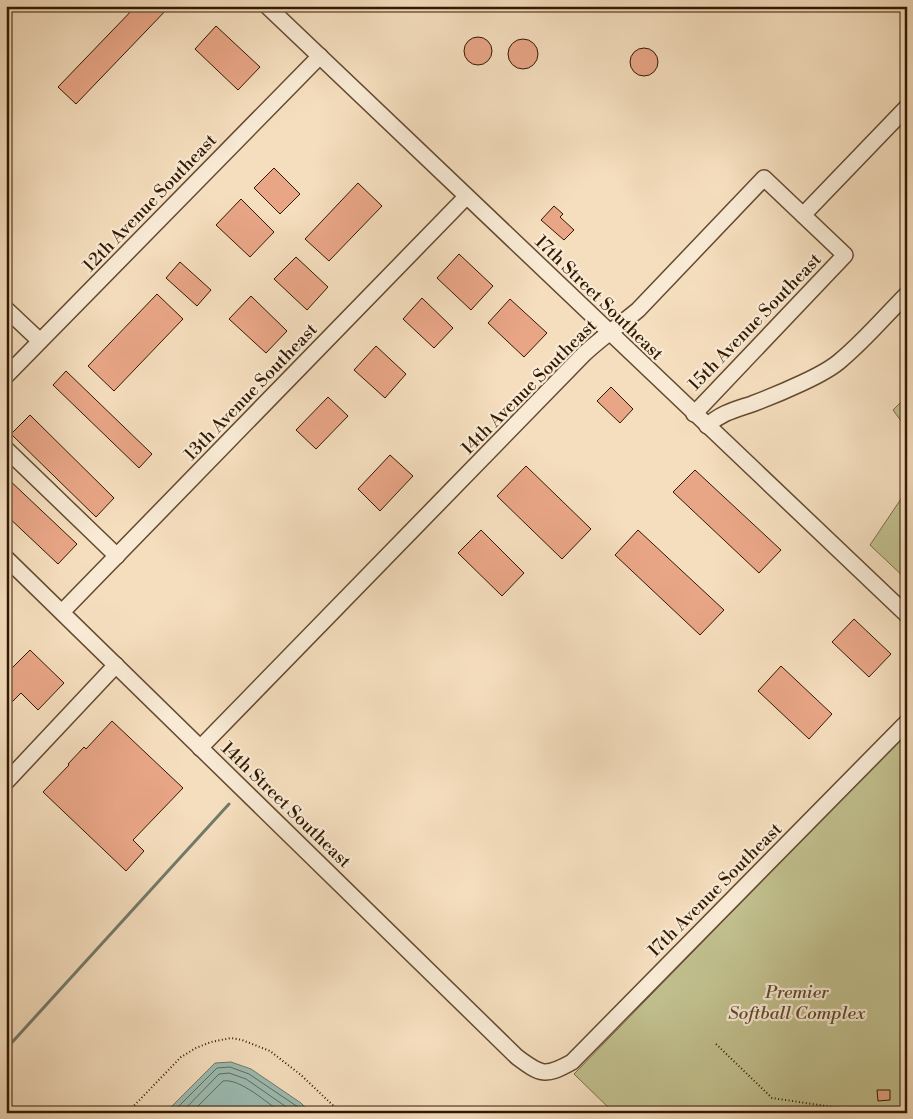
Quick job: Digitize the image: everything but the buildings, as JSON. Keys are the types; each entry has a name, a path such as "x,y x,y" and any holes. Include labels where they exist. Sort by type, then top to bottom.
{"street":[{"name":"17th Street Southeast","path":"267,6 907,615"},
{"name":"12th Avenue Southeast","path":"6,376 320,56"},
{"path":"803,215 907,107"},
{"name":"14th Avenue Southeast","path":"200,748 577,362 609,332 638,310 764,178 803,215"},
{"name":"13th Avenue Southeast","path":"62,612 466,197"},
{"name":"15th Avenue Southeast","path":"694,414 845,255 803,215"},
{"path":"707,426 721,415 801,384 840,361 907,294"},
{"path":"6,308 40,341"},
{"path":"6,449 117,556"},
{"name":"14th Street Southeast","path":"6,558 517,1057 532,1068 543,1073"},
{"path":"6,782 116,665"},
{"name":"17th Avenue Southeast","path":"543,1073 556,1070 572,1062 907,722"}],"path":[{"path":"127,1113 181,1057 211,1042 231,1038 242,1040 270,1051 300,1075 340,1113"},
{"path":"716,1044 772,1098 873,1113"}],"green space":[{"path":"907,396 907,429 893,410"},
{"path":"907,490 907,580 870,545"},
{"name":"Premier Softball Complex","path":"907,732 907,1113 614,1113 574,1074"}],"water":[{"path":"231,1062 251,1069 301,1103 311,1113 165,1113 215,1063"}],"waterway":[{"path":"6,1049 229,804"}]}
